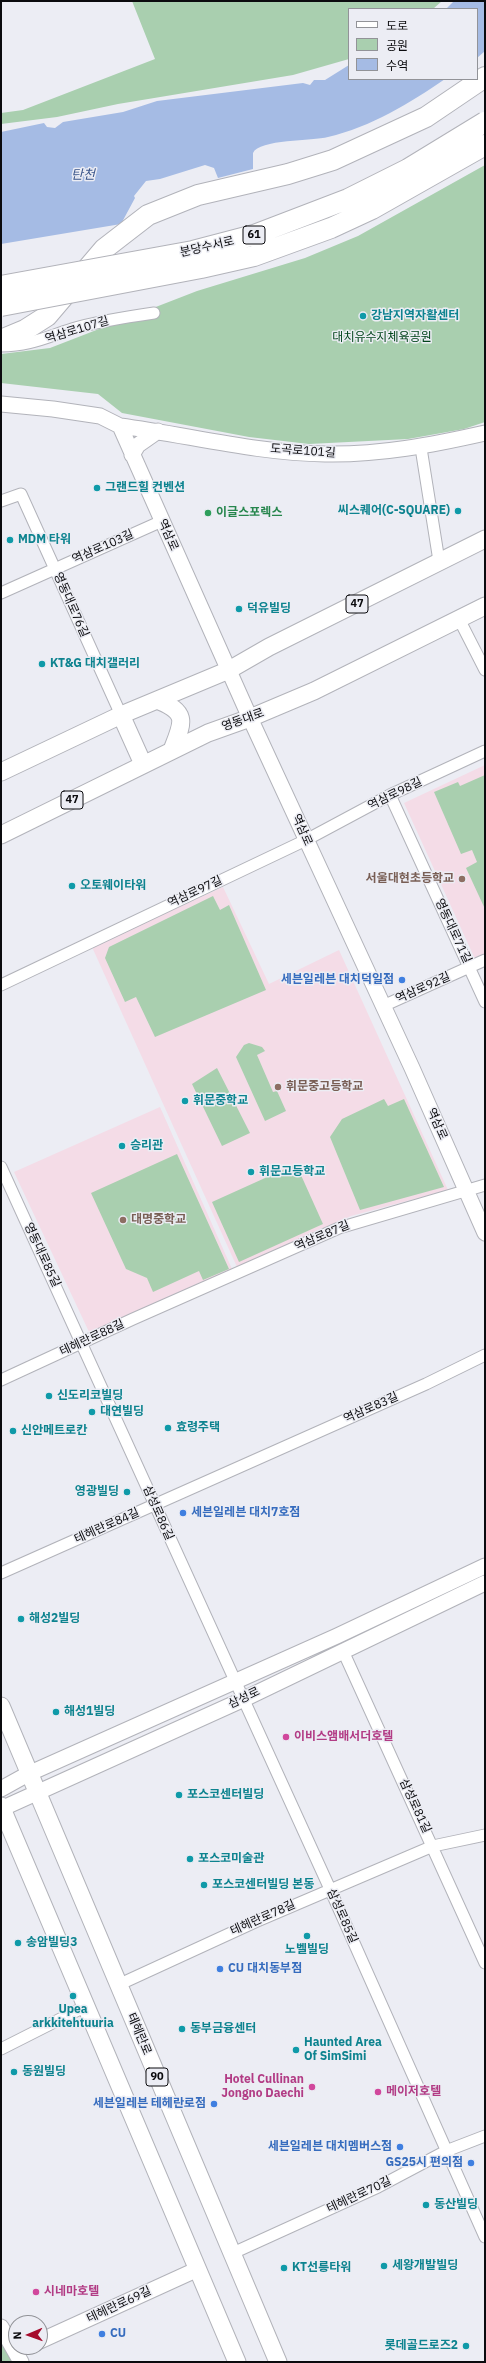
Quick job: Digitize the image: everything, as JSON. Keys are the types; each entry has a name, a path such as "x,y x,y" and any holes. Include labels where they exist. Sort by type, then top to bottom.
{"highway":[{"path":"1,340 25,330 47,316 104,250 148,215 198,195 288,174 333,160 426,117 485,77"},
{"name":"분당수서로","path":"1,286 193,251 254,236 348,199 420,162 485,122"},
{"name":"분당수서로","path":"1,306 201,268 261,253 331,228 372,209 485,145"}],"main road":[{"path":"1,404 100,416 120,426"},
{"name":"도곡로101길","path":"120,426 272,450 325,454 390,452 421,448 485,433"},
{"name":"역삼로","path":"120,426 250,718 383,1006 485,1233"},
{"path":"132,455 145,438 158,431"},
{"name":"47","path":"1,772 121,715 229,670 269,647 485,539"},
{"name":"영동대로","path":"1,835 208,733 250,718 314,691 485,606"},
{"path":"157,700 173,707 181,719 180,729 172,750"},
{"path":"121,715 143,764"},
{"name":"삼성로","path":"1,1789 28,1774 234,1682 485,1566"},
{"name":"삼성로","path":"1,1808 242,1700 485,1583"},
{"name":"테헤란로","path":"1,1706 28,1774 37,1792 278,2362"},
{"path":"1,1808 237,2362"},
{"name":"테헤란로69길","path":"48,2337 198,2269"},
{"path":"1,2327 8,2336"}],"street":[{"name":"역삼로107길","path":"1,346 26,345 71,330 114,319 154,312"},
{"path":"421,448 440,561"},
{"name":"영동대로76길","path":"1,501 21,494 121,715"},
{"name":"역삼로103길","path":"1,593 162,520"},
{"path":"459,620 485,670"},
{"name":"역삼로98길","path":"306,840 390,795 485,751"},
{"name":"영동대로71길","path":"390,795 485,1002"},
{"name":"역삼로97길","path":"1,985 84,944 306,840"},
{"name":"역삼로92길","path":"383,1006 485,960"},
{"name":"영동대로85길","path":"1,1167 83,1343"},
{"name":"역삼로87길","path":"184,1298 352,1223 485,1185"},
{"name":"테헤란로88길","path":"1,1380 133,1319 184,1298"},
{"name":"삼성로86길","path":"83,1343 234,1682"},
{"name":"역삼로83길","path":"257,1459 485,1356"},
{"name":"테헤란로84길","path":"1,1573 257,1459"},
{"name":"삼성로81길","path":"343,1651 485,1963"},
{"name":"삼성로85길","path":"234,1682 330,1889 485,2237"},
{"name":"테헤란로78길","path":"118,1985 330,1889 433,1846 485,1835"},
{"path":"1,2049 86,2006"},
{"name":"테헤란로70길","path":"233,2253 378,2187 446,2151 485,2136"}],"shaded area":[{"name":"서울대현초등학교","path":"485,765 485,955 475,959 404,803"},
{"name":"휘문중고등학교","path":"223,887 269,984 339,950 448,1190 351,1216 237,1267 92,947"},
{"name":"대명중학교","path":"160,1107 232,1269 90,1334 14,1172"}],"green space":[{"path":"132,1 442,1 434,8 348,8 348,59 293,75 118,104 57,117 1,124 1,113 23,110 155,59"},
{"name":"대치유수지체육공원","path":"485,165 485,422 464,429 408,439 309,444 249,437 122,413 98,394 1,383 1,354 50,348 197,291 305,258 358,236"},
{"path":"485,775 485,909 466,868 477,862 472,850 461,854 434,792 458,782 460,786"},
{"path":"213,896 220,910 229,905 266,990 155,1037 136,997 125,1002 105,958 109,947"},
{"path":"249,1043 262,1047 265,1051 257,1055 273,1092 277,1091 286,1111 265,1121 236,1057 244,1045"},
{"path":"217,1068 250,1133 222,1146 192,1084"},
{"path":"384,1099 388,1106 404,1099 444,1187 360,1210 330,1137 342,1119"},
{"path":"177,1154 229,1269 203,1280 199,1271 153,1292 147,1278 126,1269 91,1193"},
{"path":"296,1164 323,1224 239,1262 212,1202"},
{"path":"1,2335 8,2348 8,2355 11,2355 15,2362 1,2362"}],"water":[{"path":"454,1 485,1 485,51 478,57 478,8 447,8"},
{"name":"탄천","path":"348,66 348,80 444,80 418,97 375,121 344,133 328,137 275,143 257,148 253,153 253,169 218,178 214,168 205,165 160,179 146,181 134,196 135,198 121,224 1,244 1,132 44,123 47,127 55,128 63,122 123,112 157,101 303,83 310,85 314,80 325,80"}],"place":[{"name":"강남지역자활센터","path":"363,316"},
{"name":"그랜드힐 컨벤션","path":"97,488"},
{"name":"씨스퀘어(C-SQUARE)","path":"458,511"},
{"name":"이글스포렉스","path":"208,513"},
{"name":"MDM 타워","path":"10,540"},
{"name":"덕유빌딩","path":"239,609"},
{"name":"KT&G 대치갤러리","path":"42,664"},
{"name":"서울대현초등학교","path":"462,879"},
{"name":"오토웨이타워","path":"72,886"},
{"name":"세븐일레븐 대치덕일점","path":"402,980"},
{"name":"휘문중고등학교","path":"278,1087"},
{"name":"휘문중학교","path":"185,1101"},
{"name":"승리관","path":"122,1146"},
{"name":"휘문고등학교","path":"251,1172"},
{"name":"대명중학교","path":"123,1220"},
{"name":"신도리코빌딩","path":"49,1396"},
{"name":"대연빌딩","path":"92,1412"},
{"name":"효령주택","path":"168,1428"},
{"name":"신안메트로칸","path":"13,1431"},
{"name":"영광빌딩","path":"127,1492"},
{"name":"세븐일레븐 대치7호점","path":"183,1513"},
{"name":"해성2빌딩","path":"21,1619"},
{"name":"해성1빌딩","path":"56,1712"},
{"name":"이비스앰배서더호텔","path":"286,1737"},
{"name":"포스코센터빌딩","path":"179,1795"},
{"name":"포스코미술관","path":"190,1859"},
{"name":"포스코센터빌딩 본동","path":"204,1885"},
{"name":"노벨빌딩","path":"307,1936"},
{"name":"송암빌딩3","path":"18,1943"},
{"name":"CU 대치동부점","path":"220,1969"},
{"name":"Upea arkkitehtuuria","path":"73,1996"},
{"name":"동부금융센터","path":"182,2029"},
{"name":"Haunted Area Of SimSimi","path":"296,2050"},
{"name":"동원빌딩","path":"14,2072"},
{"name":"Hotel Cullinan Jongno Daechi","path":"312,2087"},
{"name":"메이저호텔","path":"378,2092"},
{"name":"세븐일레븐 테헤란로점","path":"214,2104"},
{"name":"세븐일레븐 대치멤버스점","path":"400,2147"},
{"name":"GS25시 편의점","path":"471,2163"},
{"name":"동산빌딩","path":"426,2205"},
{"name":"세왕개발빌딩","path":"384,2266"},
{"name":"KT선릉타워","path":"284,2268"},
{"name":"시네마호텔","path":"36,2292"},
{"name":"CU","path":"102,2334"},
{"name":"롯데골드로즈2","path":"466,2346"}]}
